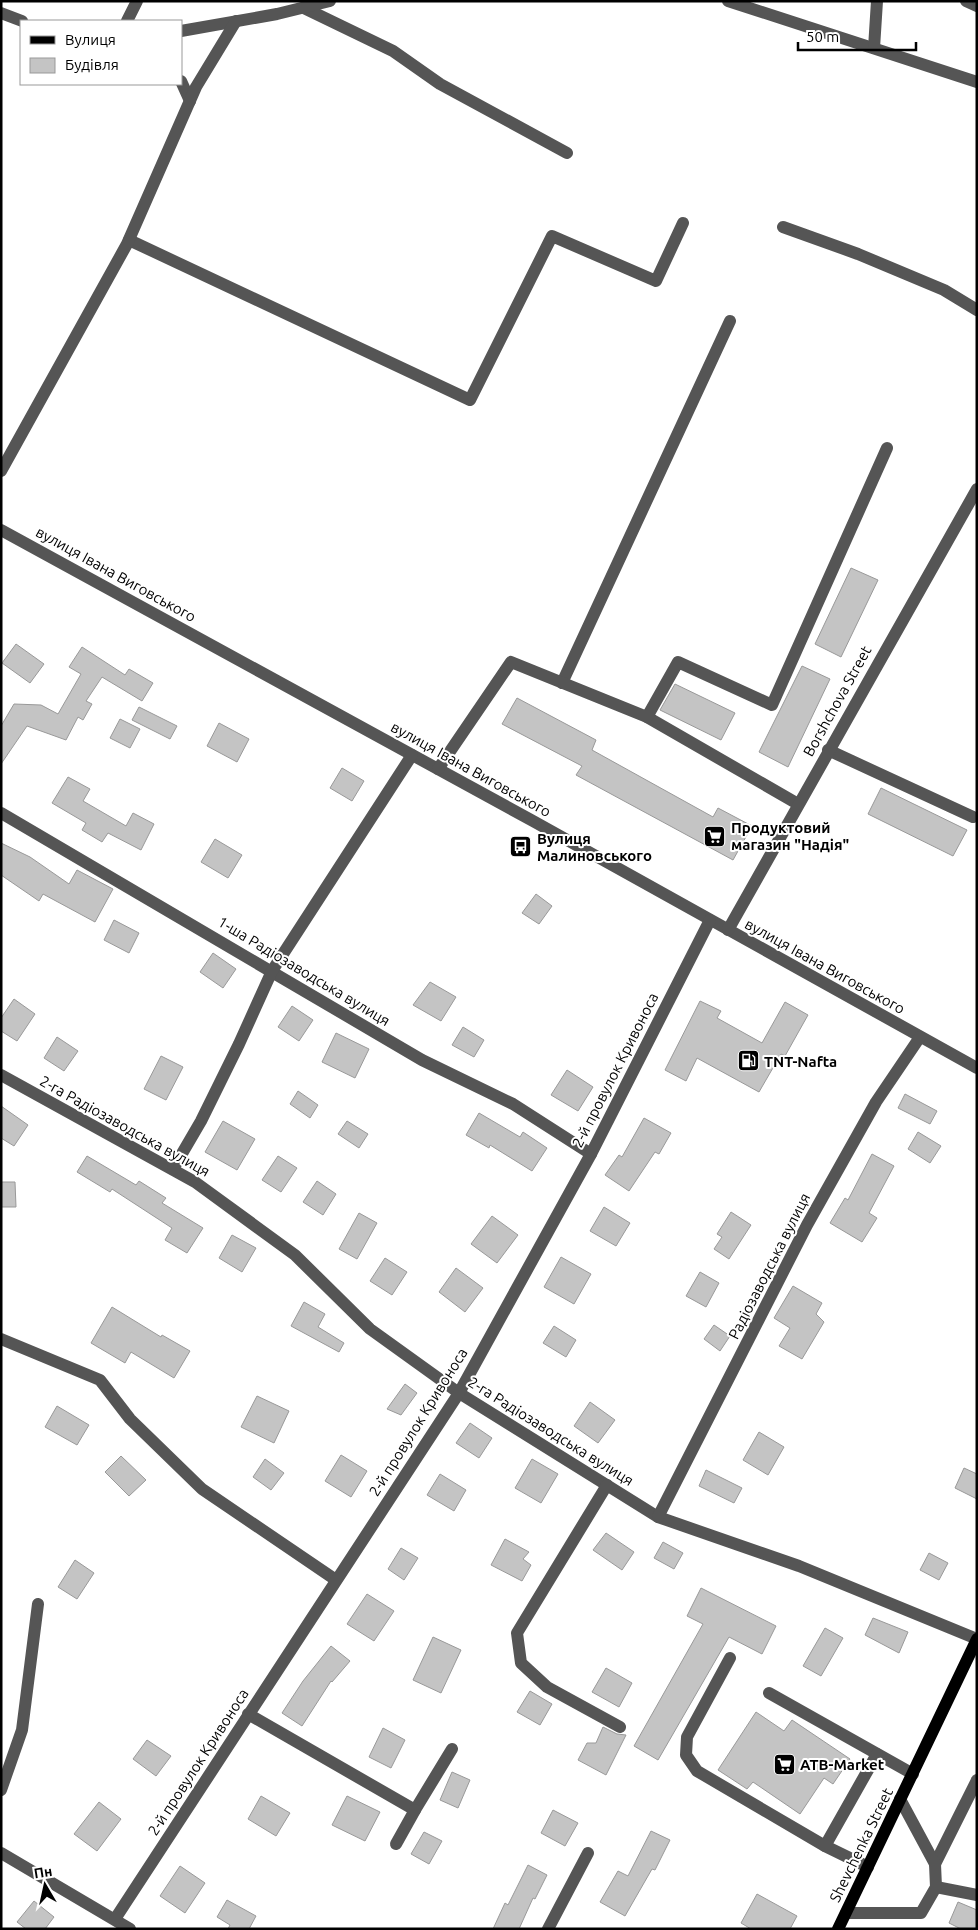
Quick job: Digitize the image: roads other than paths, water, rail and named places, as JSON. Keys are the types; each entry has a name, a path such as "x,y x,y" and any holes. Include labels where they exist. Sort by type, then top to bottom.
{"main road":[{"name":"Shevchenka Street","path":"838,1929 977,1639"}],"street":[{"path":"128,20 137,1"},
{"path":"182,31 236,22 330,1"},
{"path":"728,1 977,82"},
{"path":"874,48 877,1"},
{"path":"966,1 977,6"},
{"path":"304,8 393,51 440,84 567,153"},
{"path":"1,13 20,20"},
{"path":"1,471 129,240 196,87 236,22"},
{"path":"182,83 190,101"},
{"path":"129,240 470,400 552,236 656,281 683,223"},
{"path":"783,227 858,254 944,290 977,310"},
{"path":"562,683 730,321"},
{"path":"647,717 678,662 772,705 887,448"},
{"name":"Borshchova Street","path":"728,930 977,489"},
{"name":"вулиця Івана Виговського","path":"1,530 438,769 977,1068"},
{"path":"438,769 511,662 647,717 798,804"},
{"path":"828,750 974,817"},
{"path":"172,1169 201,1121 240,1044 272,971 412,755"},
{"name":"1-ша Радіозаводська вулиця","path":"1,813 422,1060 513,1104 591,1154"},
{"name":"2-й провулок Кривоноса","path":"115,1919 459,1393 591,1154 710,920"},
{"name":"Радіозаводська вулиця","path":"658,1517 807,1225 876,1102 920,1037"},
{"name":"2-га Радіозаводська вулиця","path":"1,1076 195,1182 295,1255 370,1329 459,1393 658,1517 798,1566 977,1639"},
{"path":"1,1339 100,1380 130,1419 202,1489 336,1580"},
{"path":"607,1485 517,1633 521,1663 547,1688 620,1727"},
{"path":"1,1790 22,1730 38,1604"},
{"path":"730,1658 687,1737 686,1755 697,1771 825,1846 868,1867"},
{"path":"769,1693 912,1774"},
{"path":"248,1714 415,1810"},
{"path":"396,1844 452,1749"},
{"path":"825,1846 876,1754"},
{"path":"935,1864 977,1780"},
{"path":"846,1913 921,1913 936,1887 935,1864 900,1799"},
{"path":"1,1853 130,1929"},
{"path":"548,1929 588,1853"},
{"path":"936,1887 977,1895"}],"place":[{"name":"Продуктовий магазин \"Надія\"","path":"715,836"},
{"name":"Вулиця Малиновського","path":"521,847"},
{"name":"TNT-Nafta","path":"748,1061"},
{"name":"ATB-Market","path":"784,1764"}]}
